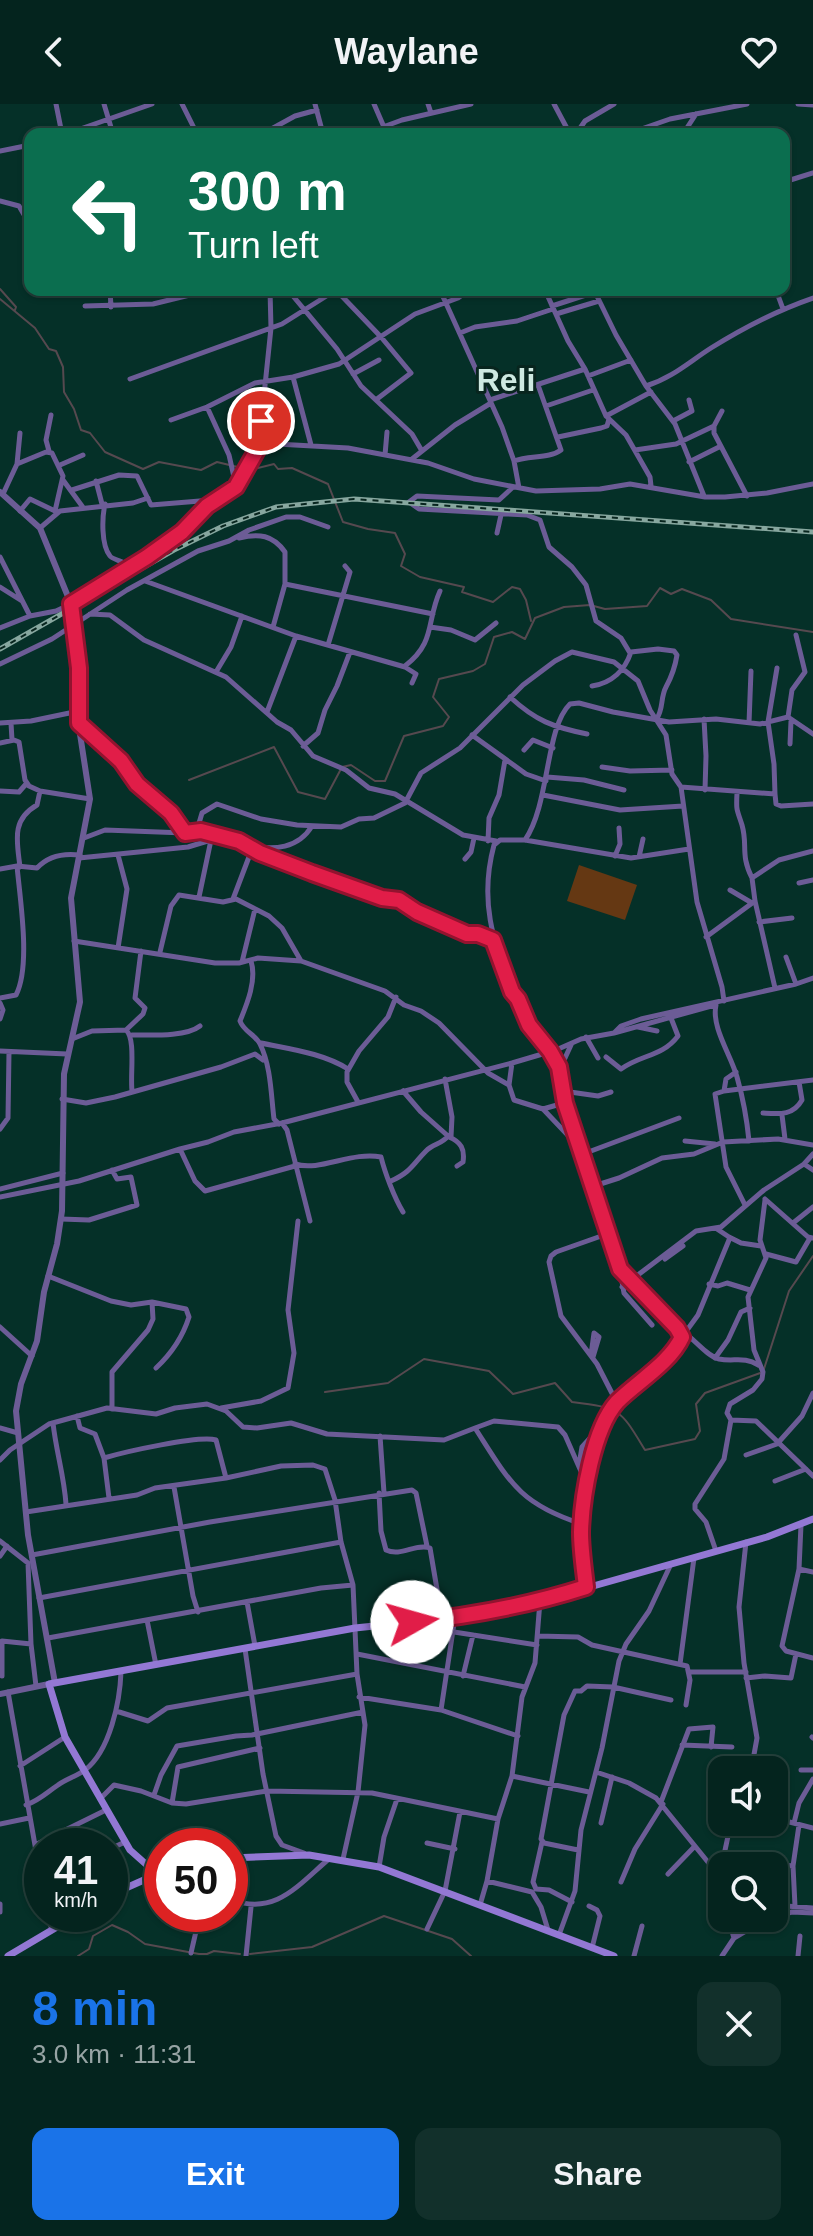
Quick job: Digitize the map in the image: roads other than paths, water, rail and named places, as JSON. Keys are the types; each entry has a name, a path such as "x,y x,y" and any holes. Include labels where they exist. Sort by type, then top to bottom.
{"main road":[{"path":"117,1828 65,1737 52,1683 355,1628 442,1619 540,1601 746,1542 813,1519"},
{"path":"128,1846 144,1863"},
{"path":"248,1857 309,1855 379,1867 614,1956"},
{"path":"8,1956 49,1932"}],"street":[{"path":"56,104 62,128"},
{"path":"104,104 111,128"},
{"path":"84,128 152,104"},
{"path":"182,104 194,128"},
{"path":"374,104 385,128"},
{"path":"428,104 431,113"},
{"path":"394,128 431,113 471,104"},
{"path":"554,104 567,128"},
{"path":"580,128 585,121 614,104"},
{"path":"644,128 670,119 747,104"},
{"path":"798,104 813,105"},
{"path":"273,128 316,107 321,128"},
{"path":"687,128 697,114"},
{"path":"0,151 24,146"},
{"path":"790,180 813,173"},
{"path":"0,201 19,206 24,215"},
{"path":"110,296 111,307"},
{"path":"85,306 111,307 187,296"},
{"path":"0,628 71,604 182,532 216,500 236,487 252,462 259,443 271,328 270,296"},
{"path":"293,296 353,374 412,434 422,451"},
{"path":"130,379 271,328 327,296"},
{"path":"342,296 411,373 377,399"},
{"path":"443,296 514,461 516,488"},
{"path":"171,420 207,407 240,389 345,361 415,314 462,296"},
{"path":"547,296 607,418 622,430 635,450 650,477 651,486"},
{"path":"553,310 583,296"},
{"path":"596,296 646,386 673,421 705,497"},
{"path":"778,296 783,309"},
{"path":"646,386 681,371 713,347 783,309 813,298"},
{"path":"460,333 475,327 517,321 599,301"},
{"path":"353,374 379,360"},
{"path":"588,376 631,360"},
{"path":"411,459 490,402 585,369"},
{"path":"293,377 311,445"},
{"path":"514,461 559,453 561,449 538,385"},
{"path":"546,406 593,390"},
{"path":"607,418 651,392"},
{"path":"673,421 693,410 689,400"},
{"path":"207,407 229,455 236,487"},
{"path":"722,411 714,433 747,496"},
{"path":"51,415 46,440 49,451 60,465 63,480 56,512"},
{"path":"558,437 607,426 607,418"},
{"path":"635,450 682,441 714,426"},
{"path":"385,455 387,432"},
{"path":"20,433 17,464 1,493 40,528 71,604 79,668 79,723 90,799 71,898 80,1002 67,1054 62,1099 64,1183 61,1219 32,1356 21,1384 16,1411 26,1512 38,1598 48,1638 52,1683 4,1693 31,1828"},
{"path":"259,443 332,445 411,459 455,474 542,492 630,484 705,497 747,496 813,484"},
{"path":"689,462 721,446"},
{"path":"17,464 49,451"},
{"path":"60,465 83,455"},
{"path":"72,490 96,481 133,474 140,480 153,506 216,500"},
{"path":"63,480 82,506"},
{"path":"96,481 104,504 103,532 109,554 122,562 125,571"},
{"path":"516,488 499,500 417,496 409,502 419,509 527,515 540,520 549,547 583,579 591,610 599,625 624,640 630,653 624,668 607,682 592,686"},
{"path":"40,528 56,512 82,506 133,503 148,498"},
{"path":"20,511 30,499 56,512"},
{"path":"497,533 501,515"},
{"path":"229,541 286,517 300,517 328,527"},
{"path":"0,664 39,646 198,551 259,534 272,539 285,552 285,584 273,627"},
{"path":"0,557 30,616"},
{"path":"328,645 350,572 345,566"},
{"path":"144,581 296,636 405,667 416,674 412,683"},
{"path":"285,584 433,614"},
{"path":"0,587 23,601"},
{"path":"405,667 427,644 440,591"},
{"path":"90,614 110,615 144,640 231,680 291,730 313,756 346,770 369,788 393,793 457,833 488,841 525,840 615,856 639,857 689,849"},
{"path":"216,672 231,647 242,616"},
{"path":"430,627 451,630 475,640 496,623"},
{"path":"790,744 792,690 805,672 796,635"},
{"path":"267,712 296,636"},
{"path":"630,653 658,649 677,653 672,680 667,686 657,720"},
{"path":"303,746 318,733 350,652"},
{"path":"197,830 202,813 217,804 274,822 345,827 359,819 374,818 407,801 421,773 460,748 510,697 555,661 572,652 605,659 624,668 640,684 668,739 672,770 681,787 706,937 722,987 714,1014 722,1043 736,1072 749,1141"},
{"path":"777,668 768,722 778,806 813,804"},
{"path":"749,723 751,671"},
{"path":"510,697 531,715 558,729 587,734"},
{"path":"525,840 543,795 564,710 575,703 657,720 686,722 704,719 749,723 789,719 813,734"},
{"path":"0,723 79,711"},
{"path":"704,719 705,790"},
{"path":"11,723 12,740"},
{"path":"79,723 121,761 137,784 171,813 185,833"},
{"path":"472,735 531,777 584,780 624,790"},
{"path":"0,743 12,740 19,743 26,784"},
{"path":"524,750 533,740 553,748"},
{"path":"488,841 489,818 499,795 505,760"},
{"path":"602,767 630,771 672,770"},
{"path":"26,784 40,791 90,799"},
{"path":"0,791 19,792 26,784"},
{"path":"681,787 775,794"},
{"path":"0,1019 3,1010 0,1001 16,995 22,974 24,944 17,834 24,813 37,805 40,791"},
{"path":"737,793 736,813 742,825 743,854 752,878 753,902 775,988"},
{"path":"543,795 620,810 683,806"},
{"path":"249,847 283,848 306,836 312,825"},
{"path":"615,856 620,844 619,828"},
{"path":"84,838 105,830 185,833 197,830 382,898 399,900 417,912 467,934 478,934 493,940"},
{"path":"0,869 18,866 37,868 47,859 67,854 118,855 188,847 211,837"},
{"path":"199,897 211,837"},
{"path":"465,859 471,852 474,838"},
{"path":"639,857 643,839"},
{"path":"496,841 491,855 487,894 493,940 525,1018 558,1064 564,1100 620,1269 622,1287 652,1325"},
{"path":"233,899 249,847"},
{"path":"752,878 779,860 813,851"},
{"path":"118,855 127,889 118,948"},
{"path":"799,883 813,880"},
{"path":"730,890 753,902"},
{"path":"160,952 176,896 223,902 233,899 279,924 301,961"},
{"path":"706,937 753,902"},
{"path":"242,962 255,909"},
{"path":"759,922 792,918"},
{"path":"74,941 215,963 258,958 301,961 345,975 426,1013 485,1069 509,1085"},
{"path":"126,1030 145,1011 135,999 141,951"},
{"path":"786,957 796,984"},
{"path":"251,961 253,970 247,1006 240,1021 245,1031 260,1043 299,1051 348,1069"},
{"path":"614,1033 621,1026 641,1019 813,978"},
{"path":"358,1102 347,1082 348,1069 388,1017 396,997"},
{"path":"0,1197 112,1170 234,1132 281,1123 512,1063 586,1037 671,1018 719,1002"},
{"path":"606,1057 621,1069 633,1060 662,1052 678,1036 671,1018"},
{"path":"72,1039 99,1030 126,1030 132,1035 183,1034 193,1032 200,1026"},
{"path":"636,1027 657,1031"},
{"path":"132,1035 132,1091"},
{"path":"586,1037 598,1058"},
{"path":"260,1043 270,1076 274,1119 288,1134 310,1221"},
{"path":"539,1054 544,1043"},
{"path":"558,1064 565,1058 571,1044"},
{"path":"0,1051 67,1054"},
{"path":"0,1129 8,1118 9,1052"},
{"path":"62,1099 86,1103 221,1067 253,1054 263,1060"},
{"path":"512,1063 509,1085 514,1100 543,1109 582,1151"},
{"path":"724,1091 726,1079 736,1072"},
{"path":"445,1079 452,1117 450,1137"},
{"path":"745,1205 726,1167 714,1096 724,1091 813,1080"},
{"path":"763,1113 782,1115 792,1111 801,1102 799,1082"},
{"path":"403,1091 421,1112 460,1143 463,1162 457,1166"},
{"path":"543,1109 564,1100 570,1092 598,1096 611,1092"},
{"path":"782,1115 785,1139"},
{"path":"582,1151 679,1118"},
{"path":"288,1134 297,1119"},
{"path":"391,1181 410,1171 427,1150 450,1137"},
{"path":"685,1141 720,1143 785,1139 813,1145"},
{"path":"594,1186 662,1158 694,1154 720,1143"},
{"path":"180,1149 195,1181 204,1191 295,1165 379,1156 403,1212"},
{"path":"622,1287 696,1231 717,1229 813,1154"},
{"path":"804,1164 813,1170"},
{"path":"61,1219 89,1220 137,1205 131,1177 117,1179 112,1170"},
{"path":"0,1189 64,1173"},
{"path":"759,1194 812,1238 796,1262 766,1254"},
{"path":"716,1551 706,1522 694,1506 724,1459 731,1420 727,1413 730,1404 759,1385 762,1379 762,1368 754,1350 750,1290 764,1267 766,1254 760,1237 765,1200"},
{"path":"793,1223 813,1207"},
{"path":"220,1409 261,1401 288,1388 294,1353 288,1310 298,1221"},
{"path":"717,1229 741,1243 762,1246"},
{"path":"607,1234 556,1252 549,1260 561,1316 592,1357 617,1403"},
{"path":"578,1468 581,1451 617,1403 644,1381 684,1336 698,1315 729,1237"},
{"path":"620,1269 684,1336 715,1358 744,1358 762,1368"},
{"path":"48,1276 111,1301 133,1305 152,1302 182,1307 188,1311 189,1317 173,1350 156,1368"},
{"path":"709,1284 718,1286 727,1283 750,1290"},
{"path":"112,1409 112,1372 148,1330 153,1319 152,1302"},
{"path":"715,1358 730,1337 741,1312 750,1308"},
{"path":"0,1327 32,1356"},
{"path":"746,1455 777,1444 802,1416 813,1393"},
{"path":"0,1460 53,1423 77,1416 112,1409 156,1414 198,1403 220,1409 243,1427 292,1423 327,1434 444,1440 494,1421 553,1426 562,1430 587,1486"},
{"path":"77,1416 81,1429 95,1434 104,1458 109,1498"},
{"path":"731,1420 756,1421 813,1476"},
{"path":"586,1587 582,1524 587,1486 604,1422"},
{"path":"53,1423 66,1504"},
{"path":"0,1428 18,1433"},
{"path":"475,1428 513,1485 552,1514 582,1524"},
{"path":"380,1436 381,1531 386,1550 393,1553 427,1546"},
{"path":"104,1458 210,1438 217,1442 226,1478"},
{"path":"570,1449 595,1450"},
{"path":"26,1512 135,1496 155,1488 281,1466 319,1466 325,1469 335,1500 341,1542 353,1585 357,1674 365,1732 358,1792 343,1859"},
{"path":"775,1481 806,1469"},
{"path":"174,1487 198,1612"},
{"path":"32,1555 335,1500 415,1491 430,1548 442,1619"},
{"path":"801,1525 799,1569 782,1646 786,1651 813,1658"},
{"path":"0,1541 28,1563 36,1686"},
{"path":"38,1598 341,1542"},
{"path":"746,1542 738,1600 757,1742 754,1756"},
{"path":"0,1556 7,1546"},
{"path":"680,1664 694,1557"},
{"path":"559,1935 572,1902 589,1792 622,1652 649,1611 671,1563"},
{"path":"799,1569 813,1572"},
{"path":"48,1638 321,1588 353,1585"},
{"path":"392,1595 397,1592 401,1595 400,1623"},
{"path":"480,1905 498,1819 512,1776 525,1687 533,1670 540,1601"},
{"path":"247,1602 255,1647"},
{"path":"441,1710 455,1617"},
{"path":"147,1620 156,1665"},
{"path":"454,1632 537,1645"},
{"path":"463,1676 473,1635"},
{"path":"538,1636 578,1637 592,1645 687,1666 690,1672 686,1705"},
{"path":"2,1676 2,1641 31,1644"},
{"path":"245,1649 278,1842 309,1855"},
{"path":"357,1654 525,1687"},
{"path":"690,1672 791,1678 796,1654"},
{"path":"26,1805 44,1798 55,1787 85,1771 98,1757 116,1711 121,1672"},
{"path":"116,1711 148,1721 167,1708 357,1674"},
{"path":"549,1931 533,1882 564,1715 572,1695 587,1686 613,1687 671,1700"},
{"path":"359,1697 441,1710 518,1736"},
{"path":"154,1795 175,1747 258,1734 363,1712"},
{"path":"621,1882 635,1849 662,1803 689,1729 712,1726 711,1747"},
{"path":"20,1766 65,1737"},
{"path":"682,1745 732,1747"},
{"path":"172,1803 178,1767 260,1748"},
{"path":"801,1770 813,1770"},
{"path":"596,1772 639,1787 662,1803 708,1862"},
{"path":"512,1776 589,1792"},
{"path":"601,1823 612,1777"},
{"path":"795,1906 793,1866 796,1824 799,1803 813,1779"},
{"path":"100,1799 114,1785 172,1803 198,1803 267,1791 358,1792 498,1819"},
{"path":"379,1867 384,1837 397,1799"},
{"path":"69,1828 106,1810"},
{"path":"427,1929 445,1891 460,1812"},
{"path":"0,1824 29,1818"},
{"path":"788,1822 813,1828"},
{"path":"542,1842 578,1850"},
{"path":"427,1843 455,1849"},
{"path":"668,1874 695,1846"},
{"path":"248,1906 280,1899 331,1858"},
{"path":"788,1866 793,1866"},
{"path":"487,1881 549,1890 572,1902"},
{"path":"0,1904 0,1912"},
{"path":"589,1906 597,1910 600,1916 592,1948"},
{"path":"788,1909 795,1906 813,1911"},
{"path":"246,1953 251,1907"},
{"path":"788,1913 813,1911"},
{"path":"634,1956 642,1926"},
{"path":"191,1953 196,1932"},
{"path":"732,1932 734,1938"},
{"path":"722,1956 734,1938 745,1932"},
{"path":"798,1956 800,1936"}],"waterway":[{"path":"0,289 16,307 15,310"},
{"path":"0,299 35,328 49,349 56,351 63,367 64,392 81,430 90,433 105,452 143,469 159,462 201,470 217,462 250,470 274,464 278,469 292,468 328,484 343,522 395,533 405,554 401,566 420,577 464,587 462,592 493,602 512,587 520,589 531,621"},
{"path":"189,780 274,747 298,792 325,799 342,767 351,765 375,781 385,781 404,736 443,726 449,717 433,697 439,679 473,671 485,664 494,637 512,632 525,639 535,618 564,607 590,605 605,609 647,606 660,588 671,594 682,589 711,600 731,619 813,632"},
{"path":"325,1392 388,1383 424,1359 489,1371 513,1394 555,1383 572,1402 601,1406 618,1413 645,1450 695,1439 700,1431 696,1404 705,1393 763,1372 789,1291 813,1256"},
{"path":"250,1954 312,1947 384,1916 452,1939 471,1956"},
{"path":"78,1956 89,1949 93,1936 112,1925 145,1944 199,1954 214,1951 240,1954"}],"railway":[{"path":"0,649 174,550 223,526 276,507 354,499 813,532"}],"district":[{"name":"Reli","path":"506,380"}]}
